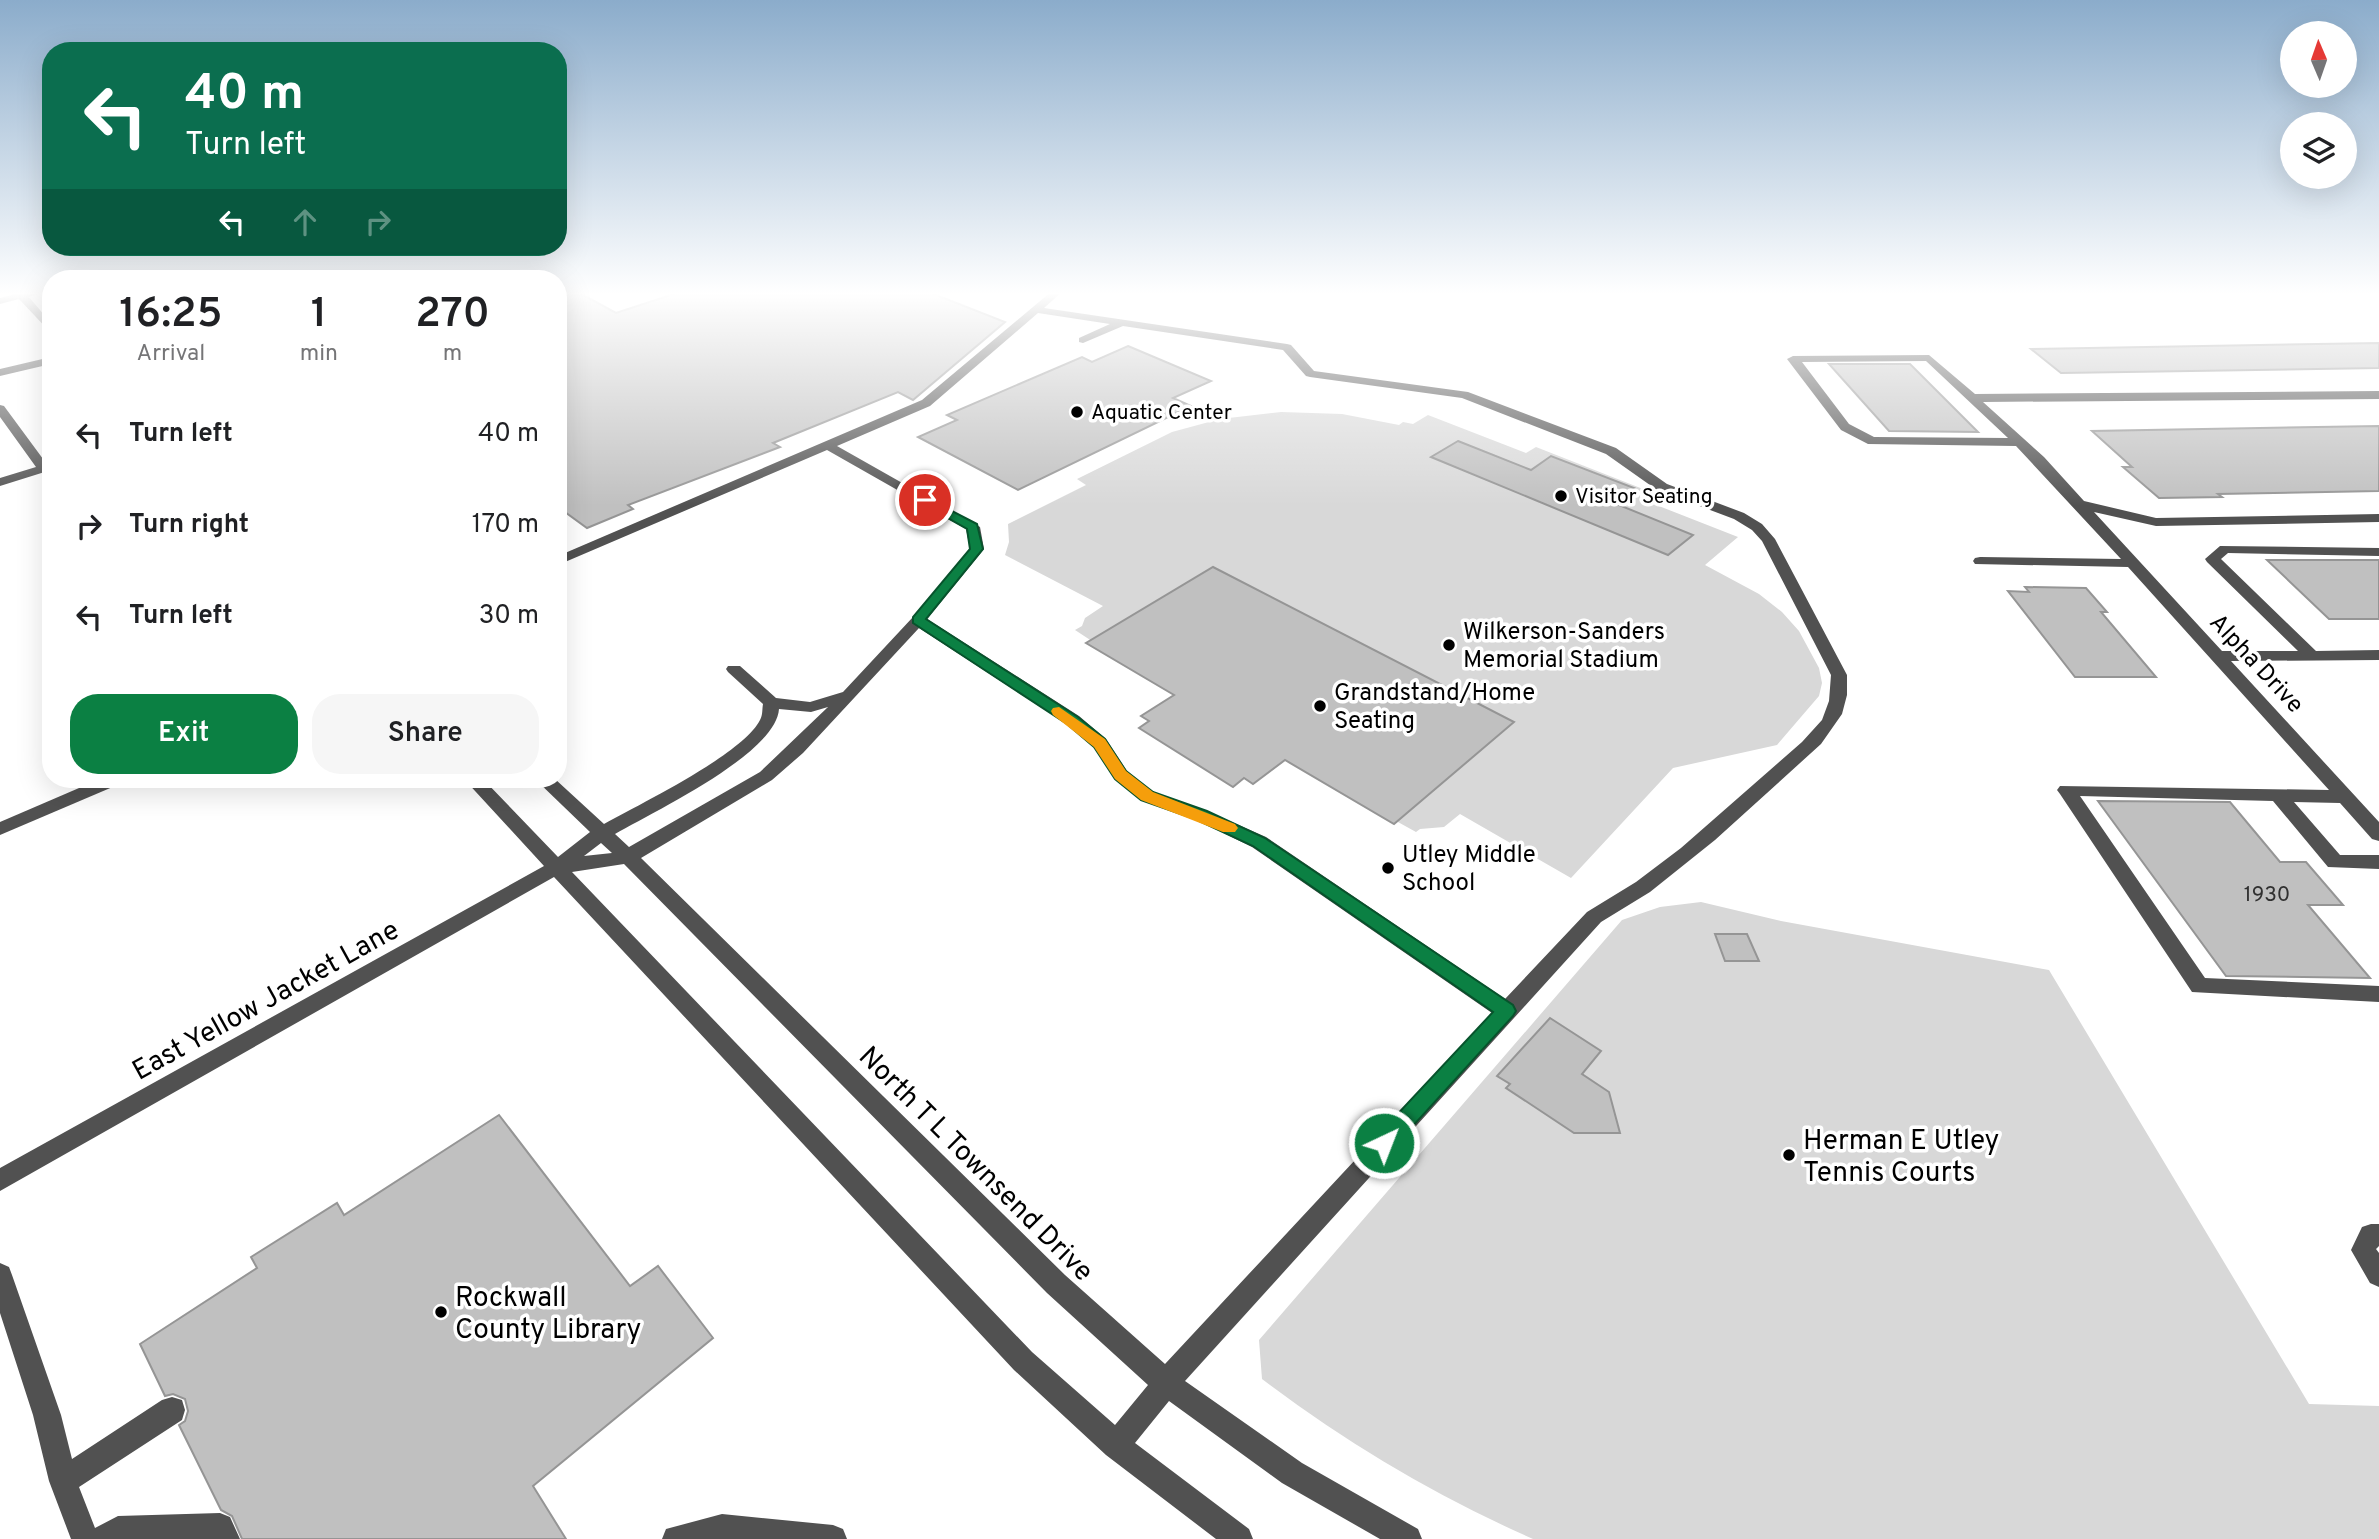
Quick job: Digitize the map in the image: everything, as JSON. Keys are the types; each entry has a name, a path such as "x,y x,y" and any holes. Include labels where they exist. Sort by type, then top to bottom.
{"street":[{"path":"0,373 40,363"},
{"path":"567,557 926,403 974,363"},
{"path":"1116,1446 1205,1337 1594,917 1630,897 1685,858 1826,726 1834,713 1840,694 1839,675 1768,539 1757,527 1739,516 1662,487 1611,451 1464,395 1310,373 1301,363"},
{"name":"Alpha Drive","path":"1796,363 1845,426 1872,441 2019,442"},
{"name":"Alpha Drive","path":"1934,363 2019,442 2078,504 2379,834"},
{"path":"1972,398 2379,395"},
{"path":"0,409 42,462"},
{"path":"558,867 628,857 765,776 797,749 849,695 918,620 977,549 973,527 827,445"},
{"path":"0,482 42,469"},
{"path":"2078,504 2156,522 2379,518"},
{"path":"2311,655 2212,559 2225,549 2379,552"},
{"path":"1980,561 2131,563"},
{"path":"918,620 1073,720 1100,743 1121,775 1147,796 1201,815 1259,842 1506,1011"},
{"path":"2218,656 2379,655"},
{"path":"734,669 771,703 811,707 849,695"},
{"path":"558,867 602,833 726,763 760,733 770,718 771,703"},
{"path":"0,829 95,788"},
{"path":"482,788 1023,1361 1116,1446 1239,1539"},
{"name":"North T L Townsend Drive","path":"554,788 628,857 1056,1284 1166,1383 1292,1473 1408,1539"},
{"path":"2345,797 2066,790 2199,986 2379,994"},
{"path":"2277,795 2335,862 2379,862"},
{"name":"East Yellow Jacket Lane","path":"0,1180 558,867"},
{"path":"2379,1235 2371,1235 2363,1250 2379,1275"},
{"path":"0,1275 47,1415 63,1481 85,1539"},
{"path":"63,1481 172,1410"},
{"path":"105,1539 118,1530 220,1527 226,1539"},
{"path":"676,1539 722,1528 833,1539"}],"shaded area":[{"name":"Wilkerson-Sanders Memorial Stadium","path":"1281,412 1342,414 1399,425 1403,422 1413,424 1428,415 1526,453 1536,447 1643,489 1638,492 1641,499 1738,537 1705,565 1759,594 1782,612 1799,631 1819,668 1822,683 1819,696 1777,745 1673,768 1571,878 1460,814 1444,827 1420,829 1416,832 1286,760 1253,784 1244,778 1233,786 1139,728 1148,721 1141,716 1174,695 1075,630 1082,626 1085,618 1103,606 1005,555 1009,542 1008,524 1086,485 1077,479 1172,432 1220,419"},
{"name":"Herman E Utley Tennis Courts","path":"1701,902 1781,921 2049,970 2309,1404 2379,1406 2379,1539 1533,1539 1462,1505 1393,1467 1326,1425 1262,1379 1259,1340 1622,920 1660,907"}],"building":[{"path":"567,363 957,363 913,400 898,392 773,443 780,447 628,505 633,509 587,528 567,514"},
{"name":"Aquatic Center","path":"1068,363 1168,363 1211,381 1173,398 1191,406 1018,490 918,437 957,420 947,415"},
{"path":"2048,363 2379,363 2379,368 2061,373"},
{"path":"1829,364 1910,364 1978,432 1889,431"},
{"path":"2379,426 2379,491 2218,494 2222,497 2159,498 2123,467 2132,467 2092,431"},
{"name":"Visitor Seating","path":"1458,441 1531,470 1551,456 1634,488 1614,503 1693,535 1668,555 1431,457"},
{"path":"2267,560 2379,560 2379,619 2329,619"},
{"name":"Grandstand/Home Seating","path":"1213,567 1514,722 1394,824 1285,760 1253,784 1244,778 1233,787 1139,728 1149,721 1141,716 1174,695 1086,643"},
{"path":"2025,587 2086,588 2107,612 2101,612 2156,677 2075,677 2008,591 2029,592"},
{"path":"2098,801 2230,802 2280,862 2306,862 2343,905 2308,905 2370,978 2226,976"},
{"path":"1715,934 1747,934 1759,961 1725,961"},
{"path":"1550,1018 1601,1051 1582,1074 1609,1092 1620,1133 1574,1133 1506,1088 1510,1084 1497,1076"},
{"name":"Rockwall County Library","path":"499,1115 630,1286 658,1266 713,1338 533,1486 566,1539 242,1539 232,1516 221,1510 179,1425 185,1421 188,1411 185,1399 173,1394 165,1396 140,1344 257,1268 251,1257 337,1203 344,1215"}],"slow traffic":[{"path":"1059,711 1100,743 1121,775 1147,796 1229,828"}],"place":[{"name":"Aquatic Center","path":"1077,412"},
{"name":"Visitor Seating","path":"1561,496"},
{"name":"Wilkerson-Sanders Memorial Stadium","path":"1449,645"},
{"name":"Grandstand/Home Seating","path":"1320,706"},
{"name":"Utley Middle School","path":"1388,868"},
{"name":"Herman E Utley Tennis Courts","path":"1789,1155"},
{"name":"Rockwall County Library","path":"441,1312"}],"route":[{"path":"925,500 973,527 977,549 918,620 1073,720 1100,743 1121,775 1147,796 1201,815 1259,842 1506,1011 1384,1143"}]}
